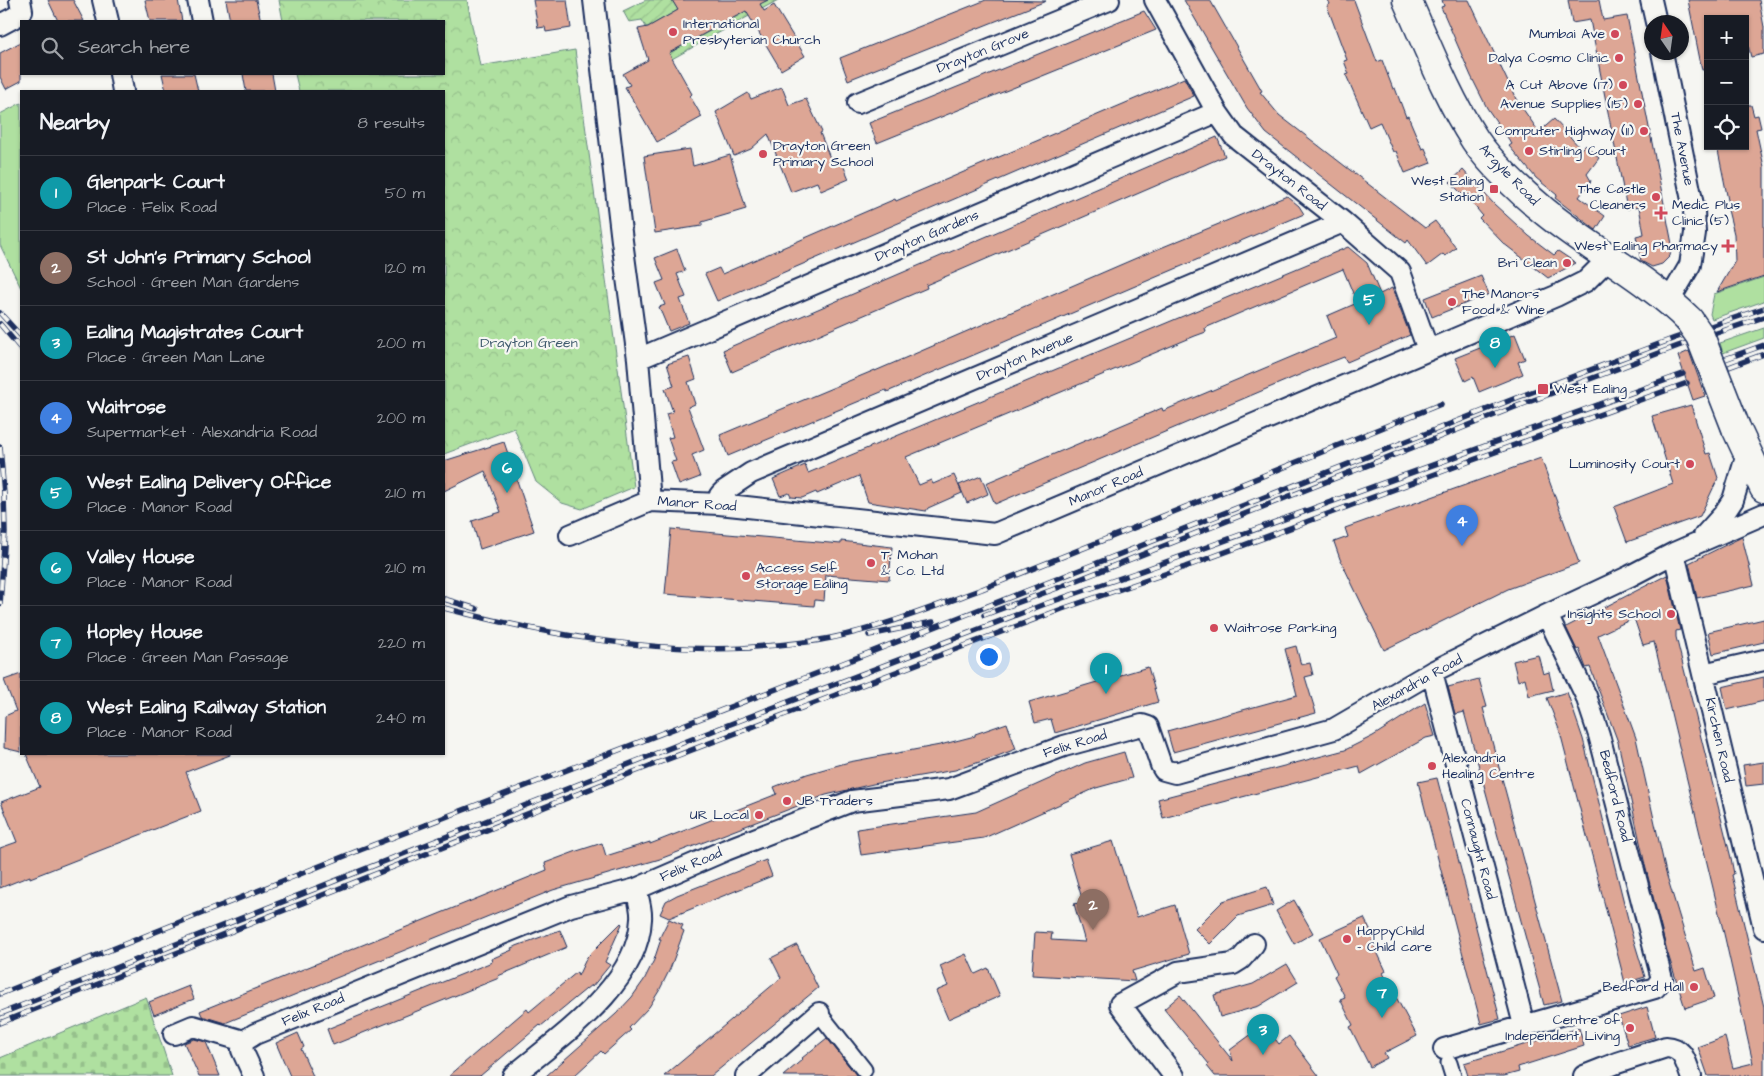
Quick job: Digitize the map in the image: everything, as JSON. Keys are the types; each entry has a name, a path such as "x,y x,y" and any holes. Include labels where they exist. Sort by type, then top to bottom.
{"main road":[{"name":"Argyle Road","path":"1407,0 1451,98 1476,141 1509,179 1543,210 1669,301 1689,320 1700,336 1736,428 1764,488"}],"street":[{"path":"0,25 22,11 20,0"},
{"path":"103,0 108,20"},
{"path":"198,0 202,20"},
{"path":"594,0 622,241 638,359 650,501"},
{"name":"Drayton Grove","path":"858,103 1109,0"},
{"name":"Drayton Road","path":"1155,0 1217,112 1234,136 1343,222 1400,272 1428,350"},
{"path":"1651,0 1654,15"},
{"name":"The Avenue","path":"1664,60 1694,210 1695,233 1690,266 1669,301"},
{"path":"120,75 123,90"},
{"name":"Drayton Gardens","path":"638,359 1217,112"},
{"name":"Drayton Avenue","path":"720,504 720,495 751,473 1343,222"},
{"name":"Manor Road","path":"570,535 650,501 720,504 994,534 1540,303 1591,277 1608,258"},
{"name":"Alexandria Road","path":"1701,540 1723,515 1733,500 1747,454"},
{"name":"Alexandria Road","path":"1148,727 1161,765 1164,770 1174,773 1334,730 1432,672 1701,540 1764,514"},
{"name":"Kirchen Road","path":"1674,553 1703,674 1759,887 1764,928"},
{"name":"Bedford Road","path":"1524,1025 1656,988 1662,979 1599,735 1586,696 1546,615"},
{"path":"1703,674 1764,660"},
{"name":"Connaught Road","path":"1432,672 1524,1025"},
{"name":"Felix Road","path":"244,1041 255,1034 564,909 636,888 852,801 949,789 1064,746 1134,726 1142,725 1148,727"},
{"path":"513,1076 602,1000 623,972 633,953 640,930 642,917 636,888"},
{"path":"1174,1076 1120,1004 1178,972 1233,964 1241,959 1254,944"},
{"path":"746,1076 819,1013 864,1070"},
{"path":"1447,1057 1524,1025"},
{"path":"174,1034 193,1026 244,1041 242,1050 254,1076"},
{"path":"1584,1076 1666,1047 1674,1047 1681,1052 1691,1076"}],"green space":[{"name":"Drayton Green","path":"279,0 467,0 480,66 575,50 634,487 582,509 562,503 536,482 514,428 445,454 445,90 299,90 295,75 445,75 445,20 283,20"},
{"path":"646,0 672,0 678,10 648,27 646,27 642,20 629,22 623,11"},
{"path":"758,0 778,0 670,60 667,54 760,4"},
{"path":"20,104 20,286 0,245 0,114"},
{"path":"1764,277 1764,301 1712,319 1710,314 1714,294"},
{"path":"1764,328 1764,338 1723,353 1720,343"},
{"path":"146,997 172,1076 0,1076 0,1058"}],"building":[{"path":"48,0 73,0 83,20 58,20"},
{"path":"145,0 178,0 182,20 150,20"},
{"path":"226,0 256,0 261,20 230,20"},
{"path":"533,0 567,0 571,28 546,32 545,27 538,28"},
{"path":"672,0 768,0 760,4 764,11 774,5 805,56 781,70 746,11 669,53 692,94 690,96 702,117 657,142 625,87 630,85 623,74 648,60 638,29 648,27 678,10"},
{"path":"986,0 1046,1 848,80 840,58"},
{"path":"1184,0 1210,0 1262,91 1260,92 1279,115 1425,228 1435,221 1456,248 1445,256 1443,254 1427,266 1408,240 1406,243 1266,133 1247,108"},
{"path":"1328,0 1354,0 1377,62 1382,60 1406,117 1408,116 1422,149 1425,148 1431,163 1405,173 1396,151 1393,152 1380,122 1369,127 1346,75 1349,74 1344,61 1347,60 1327,6 1330,4"},
{"path":"1442,0 1469,0 1516,99 1539,132 1554,119 1581,149 1585,145 1599,158 1587,174 1591,181 1579,197 1605,216 1596,230 1555,198 1557,195 1536,178 1509,146 1512,144 1487,108 1471,76 1441,7 1444,6"},
{"path":"1568,0 1599,0 1603,20 1627,16 1672,244 1670,256 1662,264 1652,267 1641,261 1636,236 1644,234 1639,207 1627,209 1590,20 1572,23"},
{"path":"1688,0 1759,0 1764,27 1764,54 1751,57 1749,49 1749,15 1704,15 1704,70 1702,70"},
{"path":"1144,11 1156,30 877,143 869,123"},
{"path":"20,43 21,81 6,89 0,77 0,53"},
{"path":"162,75 194,75 198,90 166,90"},
{"path":"243,75 272,75 275,90 246,90"},
{"path":"1184,78 1194,96 717,301 705,274 719,268 722,274"},
{"path":"782,87 789,105 806,99 822,132 820,133 832,163 841,160 849,179 821,191 817,182 791,192 768,134 751,149 734,156 716,112 748,93 751,99"},
{"path":"1749,105 1751,105 1754,116 1758,115 1761,128 1756,129 1764,167 1764,276 1717,292 1735,261 1734,234 1728,210 1730,210 1718,150 1749,150"},
{"path":"1217,137 1225,156 926,285 927,288 732,372 723,350"},
{"path":"690,149 693,166 730,155 746,209 702,222 702,226 655,233 644,156"},
{"path":"1463,170 1494,204 1529,236 1554,255 1558,251 1576,263 1548,278 1503,243 1479,218 1482,215 1467,197 1450,182"},
{"path":"1287,196 1299,206 1304,214 887,392 886,390 728,456 720,435"},
{"path":"1348,247 1367,263 1380,294 1392,288 1410,335 1347,362 1344,357 1318,367 995,504 986,483 1162,408 1163,411 1336,338 1327,316 1357,303 1343,269 1205,328 1206,332 906,457 919,485 931,480 933,484 954,475 962,493 928,508 926,511 868,502 859,476 817,494 816,492 802,498 791,497 789,493 780,496 773,479 805,465 808,473"},
{"path":"677,249 685,271 677,274 686,297 680,299 689,323 669,331 659,307 665,305 656,283 664,280 655,258"},
{"path":"1481,276 1489,294 1432,317 1425,298"},
{"path":"1515,334 1525,359 1518,362 1523,374 1479,392 1473,377 1465,381 1455,358"},
{"path":"1689,351 1705,396 1693,400 1678,356"},
{"path":"689,357 696,379 688,382 695,404 688,407 704,450 692,455 700,477 679,485 671,462 676,461 668,438 673,437 666,414 673,412 665,389 674,386 667,364"},
{"name":"Luminosity Court","path":"1691,405 1706,454 1710,453 1718,478 1700,516 1627,542 1614,507 1673,484 1652,416"},
{"path":"504,442 534,531 480,549 472,521 501,512 485,471 445,491 445,461"},
{"path":"1541,458 1579,563 1508,589 1384,650 1340,559 1334,542 1348,537 1345,528"},
{"path":"981,476 988,494 967,503 959,485"},
{"name":"Access Self Storage Ealing","path":"671,529 841,544 841,541 892,547 889,580 826,575 824,601 815,600 814,606 665,594"},
{"path":"1742,537 1754,585 1697,598 1689,563"},
{"path":"1667,575 1680,630 1676,631 1676,637 1731,858 1734,874 1732,875 1764,1007 1764,1076 1708,1076 1698,1047 1725,1037 1733,1068 1753,1063 1654,642 1643,645 1634,618 1598,635 1636,738 1666,873 1696,971 1705,968 1714,998 1685,1008 1667,951 1645,865 1618,742 1590,667 1586,668 1579,649 1577,650 1566,627"},
{"path":"1764,619 1764,642 1713,654 1708,632"},
{"path":"1296,646 1301,665 1310,663 1313,675 1305,677 1316,713 1173,752 1167,731 1297,695 1285,649"},
{"path":"1538,655 1543,674 1549,672 1553,690 1529,696 1525,678 1518,681 1513,661"},
{"path":"1148,667 1158,702 1055,733 1051,719 1035,723 1029,702"},
{"path":"20,674 20,752 4,748 5,716 16,711 4,680"},
{"path":"1764,677 1764,701 1727,710 1722,687"},
{"path":"1479,679 1487,707 1483,708 1562,1001 1544,1005 1464,712 1455,714 1448,687"},
{"path":"1567,692 1583,739 1631,931 1645,977 1625,983 1560,732 1547,698"},
{"path":"1425,703 1435,736 1426,738 1361,774 1359,766 1163,818 1158,799 1345,750 1373,736"},
{"path":"1007,723 1016,749 995,757 955,770 873,784 826,795 660,859 553,890 225,1023 202,1016 200,1011 547,870 545,863 577,851 602,843 606,856 650,842 650,844 777,794 774,787 807,774 849,762 940,745 975,736 975,734"},
{"path":"1124,752 1132,778 1096,788 984,838 861,855 857,829 976,812 1085,763"},
{"path":"26,755 230,755 186,772 201,811 0,888 0,848 17,842 1,802 40,787"},
{"path":"1764,762 1764,784 1746,786 1743,765"},
{"path":"1437,778 1500,1019 1481,1024 1418,782"},
{"path":"1113,841 1137,917 1175,905 1189,954 1132,971 1135,981 1032,975 1035,932 1052,933 1051,940 1085,942 1074,904 1083,902 1069,854"},
{"path":"766,860 772,876 669,918 660,914 666,901 677,895"},
{"path":"1267,887 1273,905 1238,916 1210,944 1195,929 1223,901"},
{"path":"1294,900 1313,933 1294,944 1276,911"},
{"path":"1364,918 1375,940 1372,941 1386,971 1383,973 1417,1036 1384,1053 1387,1058 1370,1067 1350,1027 1353,1025 1340,999 1345,997 1334,976 1337,974 1320,938"},
{"path":"669,919 683,925 681,929 684,931 670,969 659,991 649,1007 629,1028 631,1030 604,1054 601,1051 574,1076 546,1076 616,1014 632,997 644,980 654,960 661,939 659,939"},
{"path":"621,923 605,962 610,965 592,987 591,985 540,1025 480,1076 449,1076 527,1009 529,1012 577,972 578,976 587,957"},
{"path":"560,930 567,947 498,976 499,978 333,1045 327,1029 492,962 491,959 512,950 511,948"},
{"path":"797,945 818,988 711,1076 664,1076 781,978 771,958"},
{"path":"966,954 975,974 988,968 1000,996 948,1019 936,991 948,986 940,966"},
{"path":"1287,964 1298,982 1259,1006 1220,1017 1214,995 1253,984"},
{"path":"189,986 194,999 154,1015 149,1002"},
{"path":"1180,995 1233,1061 1230,1050 1264,1025 1279,1044 1289,1036 1319,1076 1215,1076 1207,1066 1209,1064 1164,1009"},
{"path":"1647,1007 1655,1037 1628,1045 1619,1016"},
{"path":"1579,1028 1584,1046 1518,1067 1519,1072 1504,1076 1468,1076 1464,1063"},
{"path":"298,1033 304,1047 301,1049 313,1076 290,1076 276,1043"},
{"path":"827,1038 857,1076 783,1076 802,1058"},
{"path":"194,1039 206,1042 220,1076 199,1076 184,1043"}],"railway":[{"path":"0,994 360,850 823,671 1516,398 1675,338 1764,308"},
{"path":"0,313 20,335"},
{"path":"984,615 1060,587 1515,407 1678,346 1764,317"},
{"path":"0,324 20,348"},
{"path":"1725,359 1764,345"},
{"path":"1729,367 1764,354"},
{"path":"0,1014 720,728 1045,604 1141,571 1683,374"},
{"path":"0,1023 600,785 922,662 1062,609 1185,567 1687,383"},
{"path":"743,648 831,638 908,616 982,589 1441,404"},
{"path":"0,447 5,532 0,604"},
{"path":"445,599 477,609"},
{"path":"445,608 519,626 596,640 672,648 750,648"},
{"path":"869,635 933,622"}],"place":[{"name":"International Presbyterian Church","path":"673,32"},
{"name":"Mumbai Ave","path":"1615,34"},
{"name":"Dalya Cosmo Clinic","path":"1619,58"},
{"name":"A Cut Above (17)","path":"1623,85"},
{"name":"Avenue Supplies (15)","path":"1638,104"},
{"name":"Computer Highway (11)","path":"1644,131"},
{"name":"Stirling Court","path":"1529,151"},
{"name":"Drayton Green Primary School","path":"763,154"},
{"name":"West Ealing Station","path":"1494,189"},
{"name":"The Castle Cleaners","path":"1656,197"},
{"name":"Medic Plus Clinic (5)","path":"1661,213"},
{"name":"West Ealing Pharmacy","path":"1728,246"},
{"name":"Bri Clean","path":"1567,263"},
{"name":"The Manors Food & Wine","path":"1452,302"},
{"name":"West Ealing Delivery Office","path":"1369,325"},
{"name":"West Ealing Railway Station","path":"1495,368"},
{"name":"West Ealing","path":"1543,389"},
{"name":"Luminosity Court","path":"1690,464"},
{"name":"Valley House","path":"507,493"},
{"name":"Waitrose","path":"1462,546"},
{"name":"T. Mohan & Co. Ltd","path":"871,563"},
{"name":"Access Self Storage Ealing","path":"746,576"},
{"name":"Insights School","path":"1671,614"},
{"name":"Waitrose Parking","path":"1214,628"},
{"name":"Glenpark Court","path":"1106,694"},
{"name":"Alexandria Healing Centre","path":"1432,766"},
{"name":"JB Traders","path":"787,801"},
{"name":"UR Local","path":"759,815"},
{"name":"St John's Primary School","path":"1093,930"},
{"name":"HappyChild - Child care","path":"1347,939"},
{"name":"Bedford Hall","path":"1694,987"},
{"name":"Hopley House","path":"1382,1018"},
{"name":"Centre of Independent Living","path":"1630,1028"},
{"name":"Ealing Magistrates Court","path":"1263,1055"}]}
